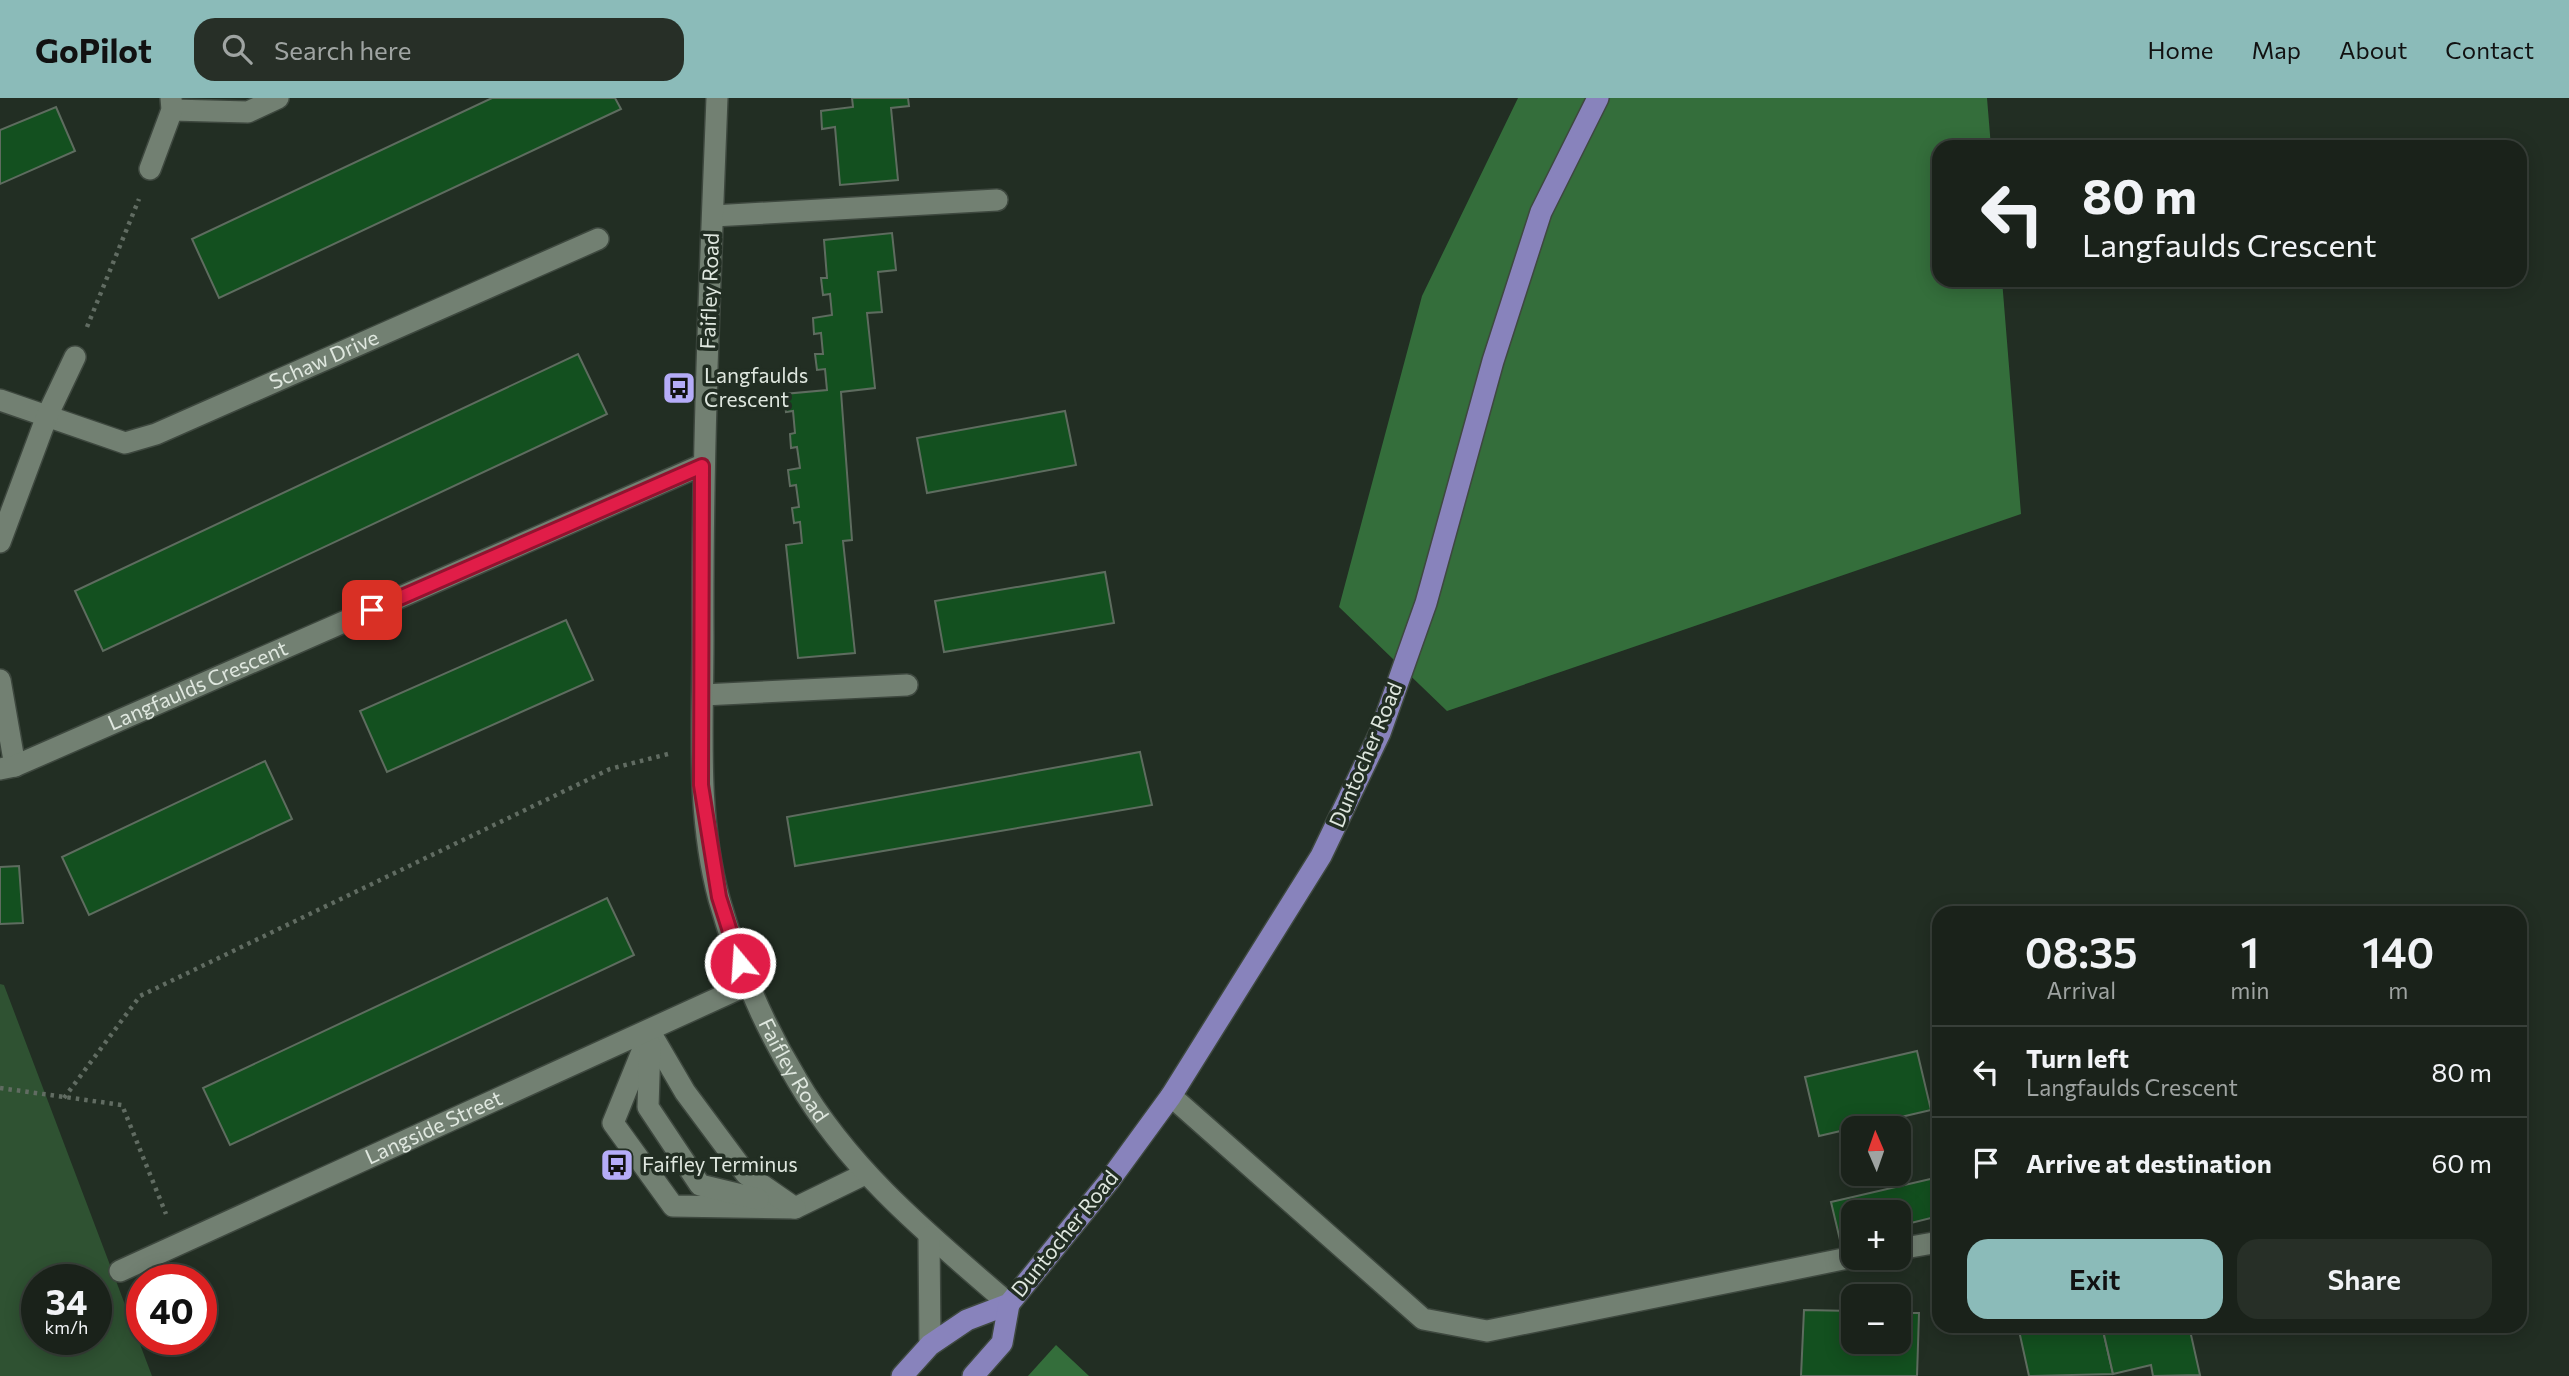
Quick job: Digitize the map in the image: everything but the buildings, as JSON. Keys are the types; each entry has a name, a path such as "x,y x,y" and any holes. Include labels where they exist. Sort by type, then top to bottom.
{"main road":[{"name":"Duntocher Road","path":"1009,1304 1109,1181 1171,1096 1321,856 1380,733 1426,603 1493,361 1541,212 1598,98"},
{"path":"902,1376 930,1345 967,1320 1009,1304"},
{"path":"974,1376 1002,1343 1009,1304"}],"street":[{"path":"150,169 171,104 248,112 278,98"},
{"name":"Faifley Road","path":"718,98 702,466 701,785 719,897 747,985 797,1082 865,1174 929,1237 1009,1304"},
{"path":"713,216 997,200"},
{"name":"Schaw Drive","path":"0,400 125,443 156,434 598,239"},
{"path":"0,542 47,416 75,357"},
{"name":"Langfaulds Crescent","path":"8,768 702,466"},
{"path":"0,680 8,768"},
{"path":"703,695 907,685"},
{"name":"Langside Street","path":"120,1271 650,1032 747,985"},
{"path":"650,1032 684,1092 746,1174 795,1208"},
{"path":"650,1032 648,1108 700,1185 795,1208"},
{"path":"650,1032 613,1123 673,1206 795,1208 865,1174"},
{"path":"1171,1096 1423,1319 1487,1331 1773,1270 1841,1259"},
{"path":"929,1237 930,1345"},
{"path":"1911,1247 1932,1243"}],"path":[{"path":"75,357 150,169"},
{"path":"64,1098 139,996 611,769 702,745"},
{"path":"0,1088 122,1105 178,1244"}],"green space":[{"path":"1518,98 1987,98 1990,140 1932,140 1932,287 2003,287 2021,514 1447,711 1339,607 1422,296"},
{"path":"0,984 4,985 110,1264 21,1264 21,1355 112,1355 112,1270 126,1307 126,1355 144,1355 152,1376 0,1376"},
{"path":"1056,1345 1089,1376 1028,1376"}],"place":[{"name":"Langfaulds Crescent","path":"679,388"},
{"name":"Faifley Terminus","path":"617,1165"}],"route":[{"path":"372,610 702,466 701,785 719,897 740,963"}]}
